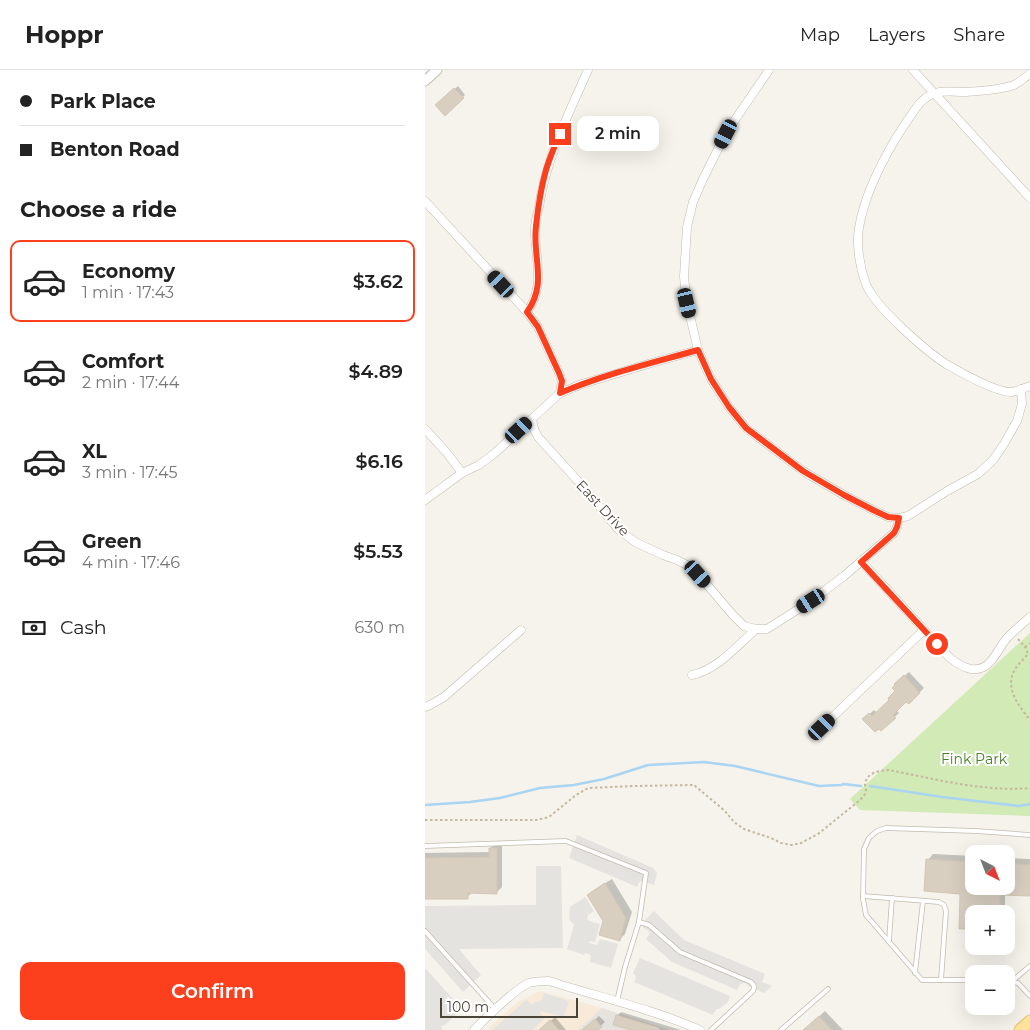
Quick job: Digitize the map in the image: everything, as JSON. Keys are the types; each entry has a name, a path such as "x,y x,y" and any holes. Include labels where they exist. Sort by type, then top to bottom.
{"main road":[{"path":"1020,1030 1030,1021"}],"street":[{"path":"425,80 437,70"},
{"path":"527,312 533,303 539,277 535,229 547,168 588,70"},
{"path":"769,70 726,134 693,202 687,227 684,277 687,303 698,350 711,379 729,407 746,428 803,471 873,510 888,517 899,518 908,516 978,474 993,460 1017,421 1022,404 1021,389"},
{"path":"913,70 1030,198"},
{"path":"1030,74 1015,84 994,89 933,93 921,102 908,118 884,159 865,202 859,230 859,258 866,286 878,304 936,357 956,370 1000,390 1011,392 1030,386"},
{"path":"425,201 527,312 538,327 562,381 560,393"},
{"path":"425,500 462,473 479,465 495,453 560,393 582,384 698,350"},
{"name":"East Drive","path":"532,419 538,437 618,529 635,542 689,566 744,626 756,629"},
{"path":"425,429 462,473"},
{"path":"692,675 702,673 715,666 756,629 767,629 782,620 844,576 894,533 899,518"},
{"path":"861,562 950,658 968,669 978,669 986,666 1007,638 1030,618"},
{"path":"425,707 451,692 521,630"},
{"path":"822,727 925,630"},
{"path":"474,1030 523,986 539,981 549,981 617,1001 700,1030"}],"lane":[{"path":"965,980 921,980 866,915 863,896 864,849 869,838 877,831 886,828 1030,835"},
{"path":"425,846 566,841 646,873 639,922 617,1001"},
{"path":"863,896 939,902 944,905 946,911 941,980"},
{"path":"889,942 892,898"},
{"path":"915,973 923,901"},
{"path":"639,922 649,925 680,952 754,984 753,991 711,1030"},
{"path":"425,931 496,1010"},
{"path":"1015,977 1030,966"},
{"path":"1015,983 1019,983 1030,996"},
{"path":"781,1030 828,989"}],"path":[{"path":"1012,633 1028,654 1014,672 1011,686 1014,698 1030,720"},
{"path":"1025,648 1030,643"},
{"path":"425,820 536,820 549,817 576,795 588,788 694,785 744,829 781,843 791,844 801,843 818,834 860,800 866,791 865,784 868,778 873,772 880,770 992,788 1011,790 1030,788"}],"shaded area":[{"path":"577,835 653,868 657,873 654,885 641,881 637,887 569,858"},
{"path":"536,866 561,866 563,948 459,949 481,975 463,992 425,949 425,906 536,905"},
{"path":"585,897 594,911 588,915 587,919 600,924 595,942 590,941 589,943 597,945 600,939 618,944 611,968 590,962 591,956 589,954 585,953 584,955 567,949 574,925 569,919 570,907"},
{"path":"654,911 684,940 765,974 762,982 772,986 764,993 743,983 737,990 672,962 646,939 650,933 643,928 646,919"},
{"path":"640,958 730,996 728,1002 719,1009 716,1009 713,1015 634,982 636,976 633,973"},
{"path":"425,968 462,1009 445,1025 441,1026 443,1030 425,1030"},
{"path":"540,991 602,1008 578,1030 488,1030 490,1026 518,1002"},
{"path":"544,993 569,1001 564,1017 541,1011 540,1013 545,1018 532,1030 492,1030 526,1000 532,1005 542,1000"},
{"path":"602,1008 670,1030 578,1030"}],"green space":[{"name":"Fink Park","path":"1030,633 1030,816 860,810 850,799"}],"building":[{"path":"454,88 464,98 445,116 435,105"},
{"path":"904,675 920,693 909,704 906,702 893,715 896,718 881,731 879,729 875,732 862,719 869,713 872,716 889,700 888,698 895,691 892,688 894,684"},
{"path":"489,848 497,848 497,894 468,893 468,899 425,899 425,858 489,857"},
{"path":"926,859 965,861 965,895 1000,895 1000,905 965,905 965,929 959,929 960,894 924,891"},
{"path":"1015,864 1030,865 1030,896 1000,895 1015,895"},
{"path":"605,883 626,918 620,941 599,935 603,921 587,895"},
{"path":"616,1015 659,1028 659,1030 631,1030 613,1025"},
{"path":"819,1016 832,1030 803,1030"},
{"path":"595,1019 602,1027 598,1030 582,1030"},
{"path":"550,1020 559,1030 539,1030"}],"waterway":[{"path":"425,805 500,798 540,788 574,785 604,779 648,765 704,762 735,766 819,786 843,784 861,786"},
{"path":"870,786 1019,806 1030,804"}],"route":[{"path":"560,134 547,168 540,197 535,229 539,277 533,303 527,312 538,327 559,373 562,381 560,393 582,384 698,350 711,379 729,407 746,428 803,471 873,510 888,517 899,518 894,533 861,562 937,644"}]}
